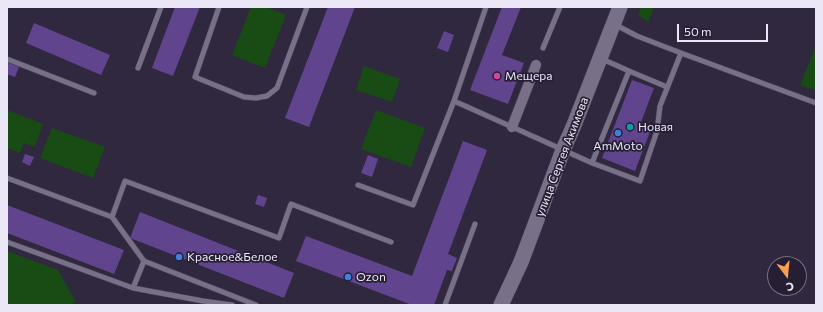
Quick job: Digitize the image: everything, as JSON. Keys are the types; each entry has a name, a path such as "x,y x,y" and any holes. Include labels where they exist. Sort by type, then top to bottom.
{"street":[{"name":"улица Сергея Акимова","path":"501,305 522,262 563,150 620,7"},
{"path":"512,127 536,65"}],"lane":[{"path":"138,68 161,7"},
{"path":"219,7 195,78 244,97 256,98 268,96 277,88 308,7"},
{"path":"358,185 413,205 454,101 486,7"},
{"path":"543,48 560,7"},
{"path":"614,23 637,36 816,103"},
{"path":"454,101 592,163 640,181 658,131 660,106 681,53"},
{"path":"599,58 667,87"},
{"path":"7,59 94,93"},
{"path":"592,163 628,71"},
{"path":"7,178 112,217 144,261 256,305"},
{"path":"112,217 125,181 279,238 291,204 391,242"},
{"path":"445,305 474,224"},
{"path":"7,242 133,288 232,305"},
{"path":"133,288 144,261"}],"green space":[{"path":"251,7 266,7 286,15 265,68 232,55"},
{"path":"641,7 654,7 648,22 638,15"},
{"path":"816,46 816,90 800,85"},
{"path":"364,66 400,79 392,102 356,90"},
{"path":"7,110 43,124 35,147 24,143 20,153 7,148"},
{"path":"376,110 425,128 411,167 361,149"},
{"path":"52,128 105,147 93,178 40,158"},
{"path":"7,251 58,270 76,302 68,305 7,305"}],"building":[{"path":"175,7 200,7 173,76 152,68"},
{"path":"328,7 355,7 309,127 285,118"},
{"name":"Мещера","path":"502,7 521,7 502,55 524,63 508,104 470,90"},
{"path":"34,23 110,55 101,75 26,43"},
{"path":"444,31 454,35 448,52 437,48"},
{"path":"7,62 19,67 15,77 7,74"},
{"name":"Новая","path":"632,80 654,88 640,125 651,129 635,171 602,158"},
{"path":"463,141 487,150 448,254 457,258 452,271 447,270 434,305 412,305 296,261 306,236 412,276"},
{"path":"25,154 34,157 30,166 22,162"},
{"path":"368,155 378,159 372,177 361,173"},
{"path":"258,195 267,198 264,207 255,204"},
{"path":"7,205 124,250 114,274 7,233"},
{"path":"140,212 294,273 284,298 130,238"}],"place":[{"name":"Мещера","path":"497,76"},
{"name":"Новая","path":"630,127"},
{"name":"AmMoto","path":"618,133"},
{"name":"Красное&Белое","path":"179,257"},
{"name":"Ozon","path":"348,277"}]}
